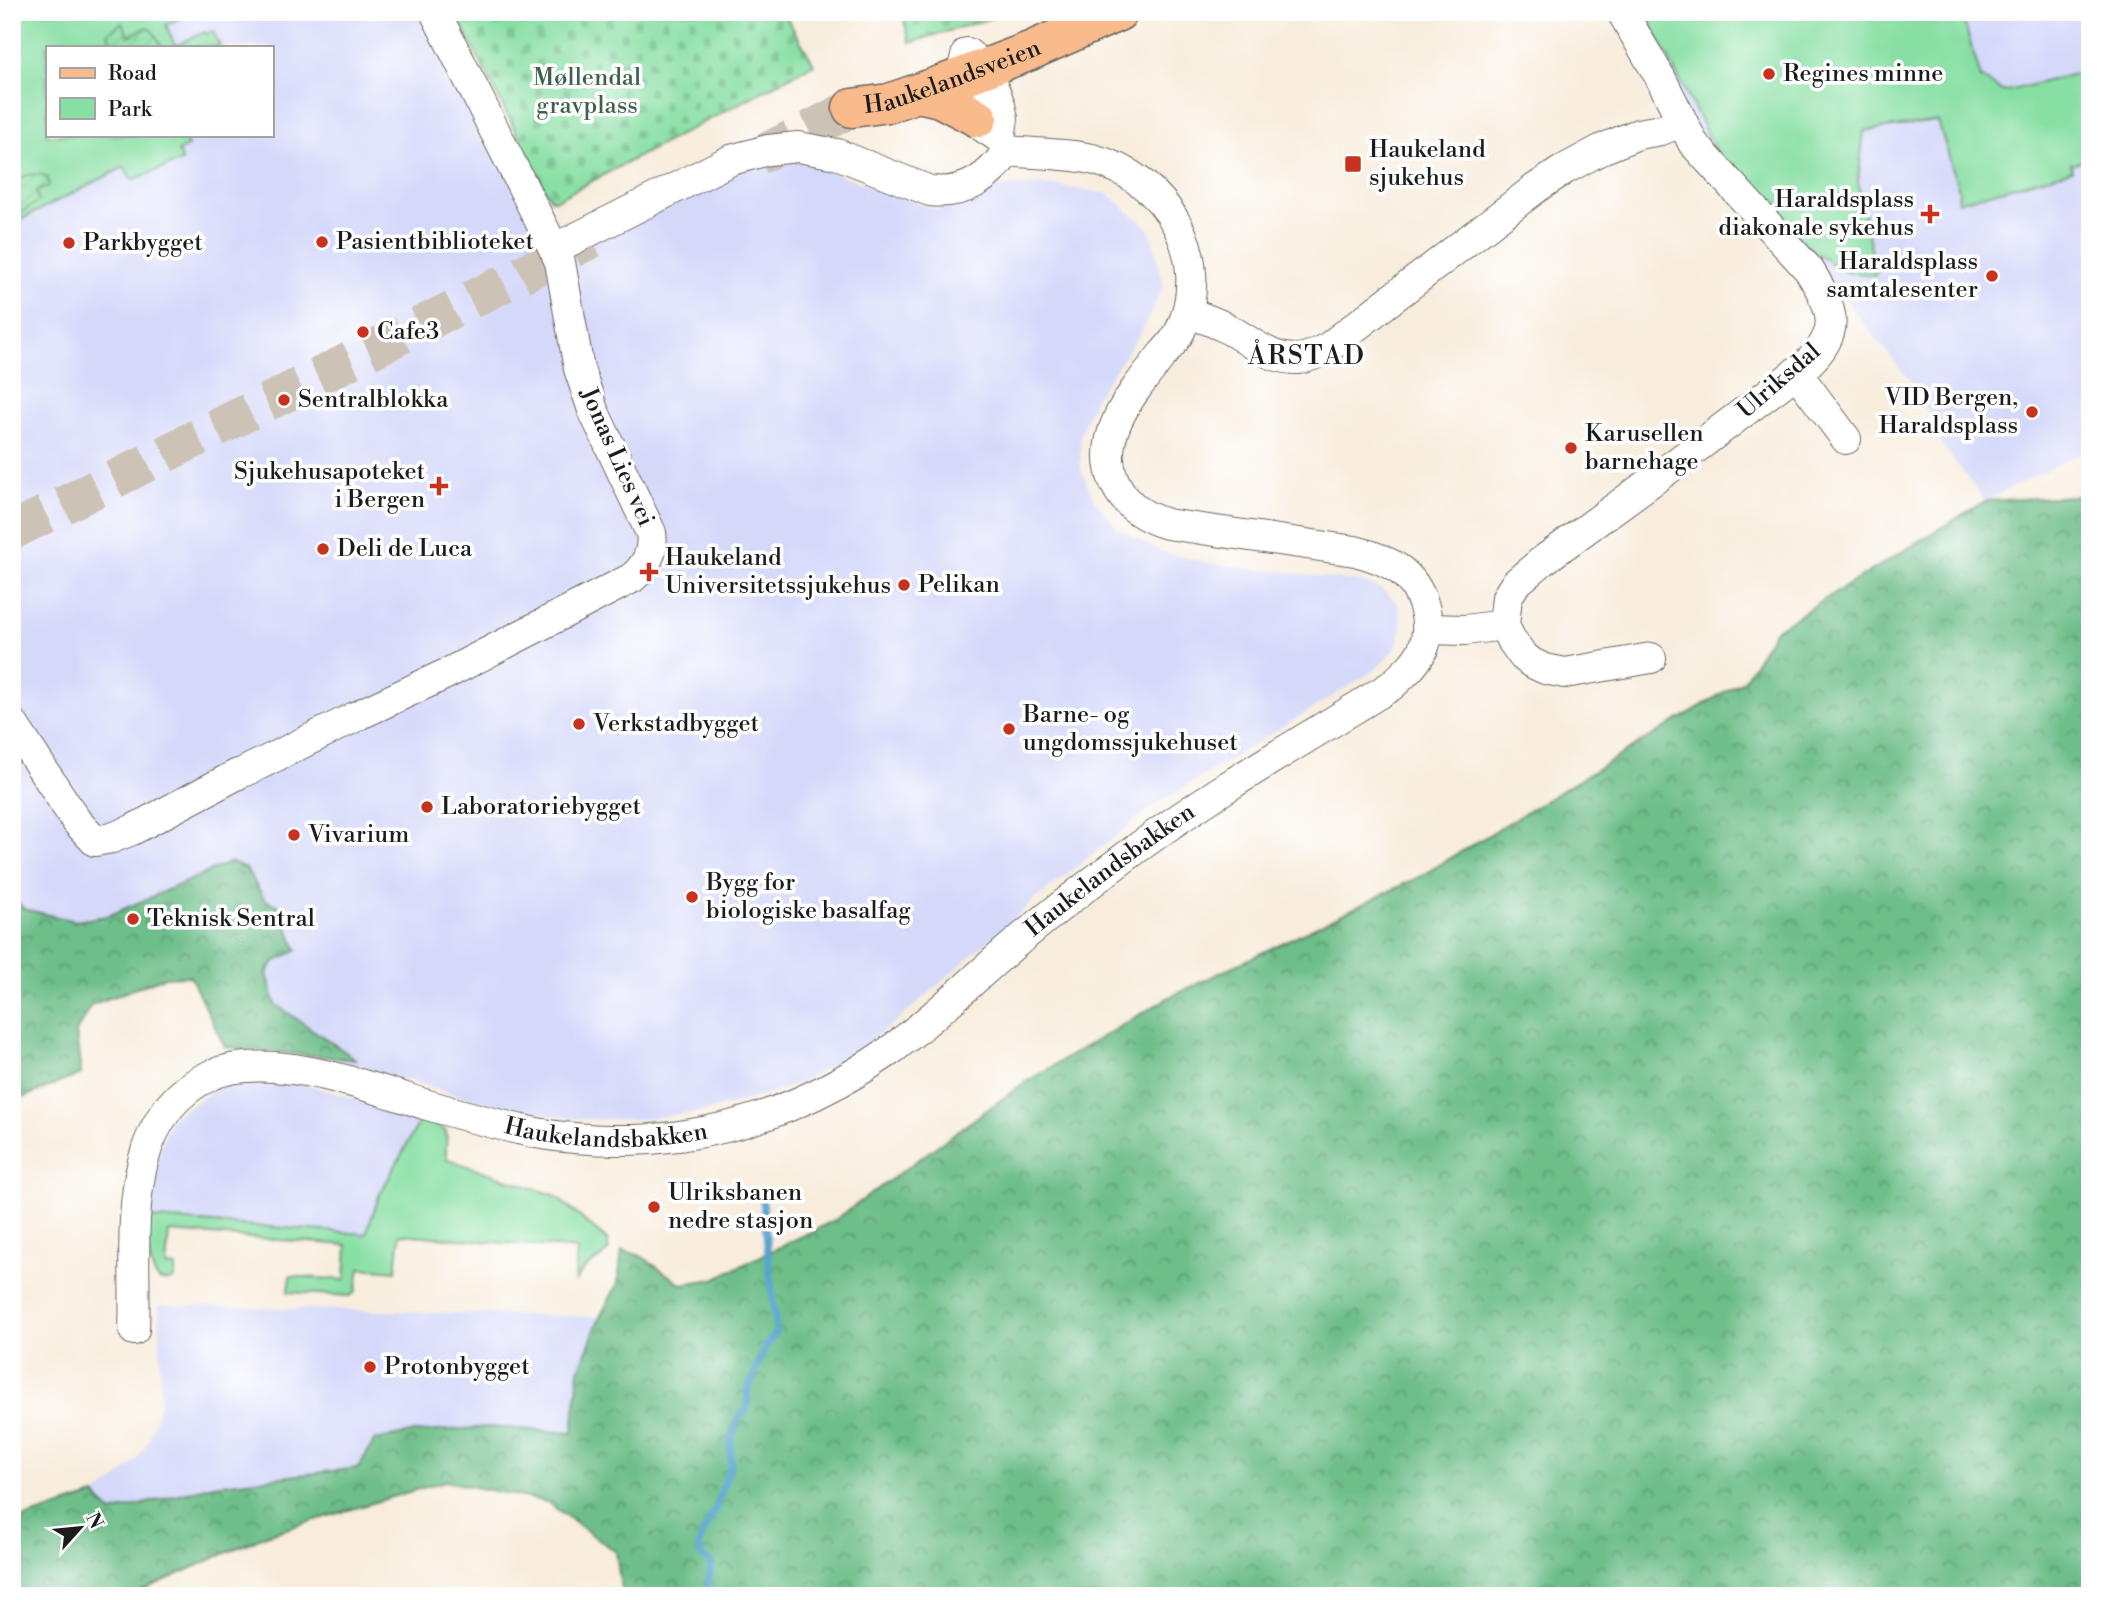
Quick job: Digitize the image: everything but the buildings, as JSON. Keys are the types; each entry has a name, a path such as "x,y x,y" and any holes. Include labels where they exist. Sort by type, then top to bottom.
{"main road":[{"name":"Haukelandsveien","path":"1073,12 971,66 918,93 889,103 852,108 890,83 923,68 971,66 1118,12"},
{"path":"918,93 940,98 995,136"}],"street":[{"name":"Jonas Lies vei","path":"13,724 77,822 95,841 112,838 446,674 632,578 648,560 652,549 651,533 602,432 579,369 560,262 435,12"},
{"name":"Ulriksdal","path":"1504,625 1507,597 1516,583 1796,372 1818,354 1832,325 1823,293 1809,270 1693,143 1661,79 1622,12"},
{"path":"554,248 731,160 768,150 798,147 837,154 930,191 943,193 972,186 1000,162 995,136 971,66"},
{"path":"1187,313 1203,317 1230,330 1268,354 1299,359 1315,354 1370,317 1536,188 1565,169 1627,138 1681,122"},
{"path":"995,136 1091,159 1119,169 1138,180 1162,204 1186,244 1193,275 1192,295 1180,332 1128,400 1117,419 1111,438 1109,453 1112,478 1126,501 1138,512 1167,524 1372,555 1403,572 1411,582 1426,613 1427,629 1465,630 1504,625 1523,656 1545,669 1566,673 1651,659"},
{"path":"1796,372 1846,439"},
{"name":"Haukelandsbakken","path":"134,1330 135,1220 139,1175 146,1148 158,1121 177,1100 210,1076 237,1068 261,1067 329,1075 505,1126 544,1135 575,1138 639,1139 680,1136 728,1126 782,1109 822,1092 887,1052 1018,941 1133,851 1206,801 1391,686 1416,660 1423,647 1427,629"}],"shaded area":[{"name":"Haukeland Universitetssjukehus","path":"12,12 435,12 557,252 766,149 938,210 993,188 1048,185 1107,193 1150,229 1164,285 1141,333 1095,398 1080,436 1081,469 1094,499 1117,528 1161,552 1209,563 1362,582 1383,590 1398,604 1402,628 1396,648 1375,670 1152,807 1032,902 897,1021 845,1058 796,1084 755,1098 706,1111 641,1119 574,1119 491,1105 294,1047 218,925 12,938"},
{"name":"Haraldsplass diakonale sykehus","path":"1637,12 2090,12 2090,448 1985,501 1940,442 1918,391 1818,266 1689,120"},
{"path":"287,1079 422,1117 379,1196 366,1234 148,1218 151,1176 170,1119 224,1083"},
{"name":"Protonbygget","path":"159,1305 600,1317 579,1370 573,1433 490,1427 411,1433 375,1440 359,1468 213,1485 111,1513 95,1495 136,1461 149,1440 161,1400"}],"green space":[{"path":"12,12 193,12 166,25 175,46 46,46 46,136 192,136 185,139 188,146 178,151 182,161 132,180 124,167 12,224"},
{"name":"Møllendal gravplass","path":"455,12 783,12 814,64 556,200 551,199 547,193"},
{"path":"902,12 1010,12 910,43"},
{"path":"1651,12 1961,12 1981,78 2004,92 2090,70 2090,158 2071,164 2072,170 1958,202 1959,190 1938,121 1864,131 1858,181 1876,275 1845,272 1815,253 1722,163 1649,20"},
{"path":"122,23 129,36 148,27 161,46 113,46 108,33"},
{"path":"213,31 220,46 175,46 204,32 206,34"},
{"path":"40,174 48,178 49,186 36,192 39,201 12,218 12,184 27,175"},
{"path":"2090,495 2090,1596 622,1596 616,1552 547,1502 445,1481 266,1535 130,1596 12,1596 12,1522 95,1495 111,1513 213,1485 358,1468 375,1440 411,1433 490,1427 573,1433 579,1370 600,1317 618,1283 622,1250 641,1256 681,1284 714,1279 835,1220 1024,1083 1170,997 1421,876 1744,680 1775,630 1985,501"},
{"path":"231,862 246,869 265,900 278,905 297,950 274,962 267,973 275,1004 357,1060 225,1047 190,976 165,977 91,1005 76,1032 81,1074 12,1102 12,896 24,909 75,921 108,916"},
{"path":"422,1117 446,1131 447,1159 554,1195 607,1240 609,1250 585,1268 575,1282 577,1249 400,1234 396,1271 360,1268 356,1292 350,1296 288,1292 290,1276 345,1280 347,1245 169,1232 166,1266 176,1267 174,1278 162,1281 155,1275 150,1260 145,1218 366,1234 379,1196"}],"waterway":[{"path":"705,1596 712,1564 699,1551 700,1541 731,1465 730,1442 738,1418 746,1411 747,1393 763,1351 776,1332 762,1195"}],"tunnel":[{"path":"758,156 852,108"},
{"path":"12,531 592,239"}],"place":[{"name":"Regines minne","path":"1769,74"},
{"name":"Haukeland sjukehus","path":"1353,164"},
{"name":"Haraldsplass diakonale sykehus","path":"1930,214"},
{"name":"Pasientbiblioteket","path":"322,242"},
{"name":"Parkbygget","path":"69,243"},
{"name":"Haraldsplass samtalesenter","path":"1992,276"},
{"name":"Cafe3","path":"363,332"},
{"name":"Sentralblokka","path":"284,400"},
{"name":"VID Bergen, Haraldsplass","path":"2032,412"},
{"name":"Karusellen barnehage","path":"1571,448"},
{"name":"Sjukehusapoteket i Bergen","path":"439,486"},
{"name":"Deli de Luca","path":"323,549"},
{"name":"Haukeland Universitetssjukehus","path":"649,572"},
{"name":"Pelikan","path":"904,585"},
{"name":"Verkstadbygget","path":"579,724"},
{"name":"Barne- og ungdomssjukehuset","path":"1009,729"},
{"name":"Laboratoriebygget","path":"427,807"},
{"name":"Vivarium","path":"294,835"},
{"name":"Bygg for biologiske basalfag","path":"692,897"},
{"name":"Teknisk Sentral","path":"133,919"},
{"name":"Ulriksbanen nedre stasjon","path":"654,1207"},
{"name":"Protonbygget","path":"370,1367"}],"district":[{"name":"ÅRSTAD","path":"1307,356"}]}
